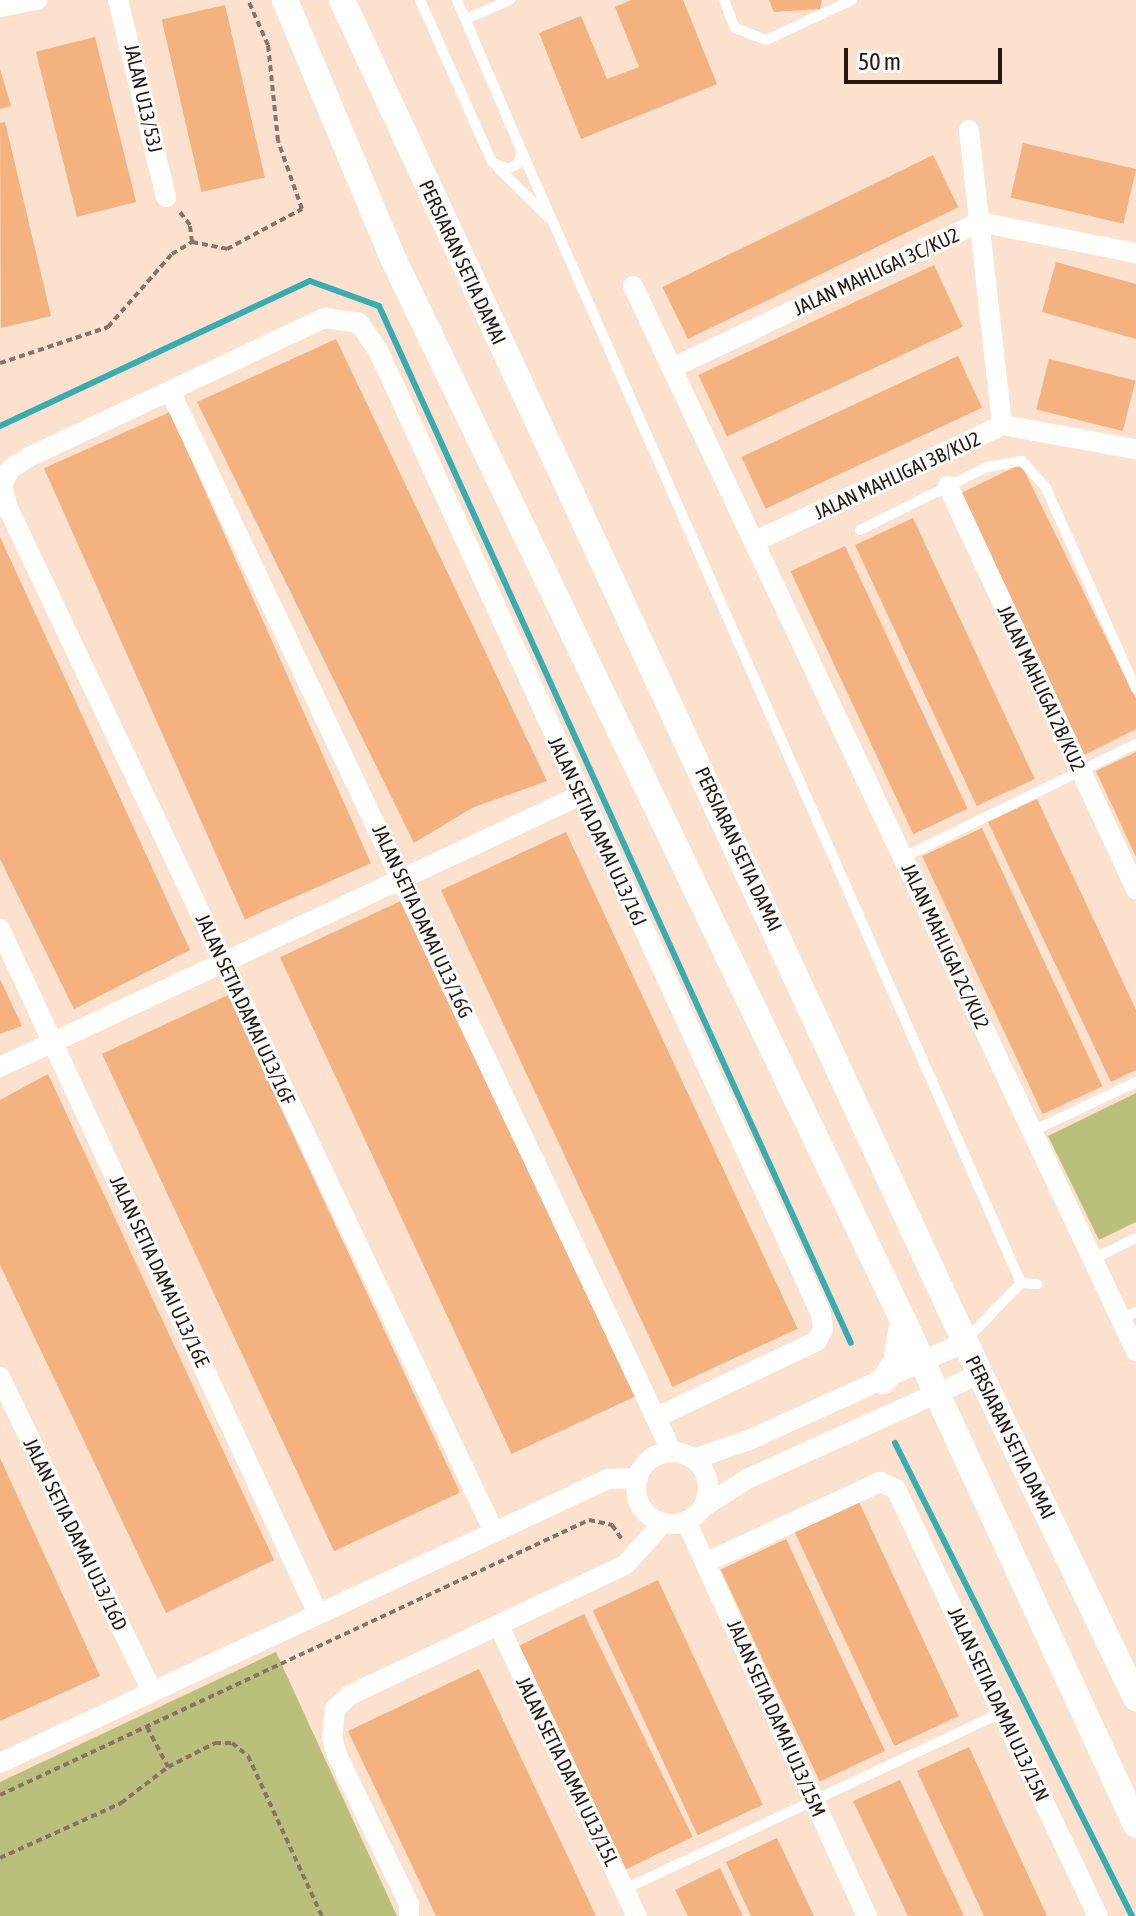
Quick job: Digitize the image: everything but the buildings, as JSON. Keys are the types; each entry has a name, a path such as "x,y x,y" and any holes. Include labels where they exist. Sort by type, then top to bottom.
{"street":[{"path":"0,7 37,0"},
{"name":"JALAN U13/53J","path":"118,0 166,197"},
{"path":"285,0 391,254 903,1320 1136,1825"},
{"name":"PERSIARAN SETIA DAMAI","path":"342,0 965,1342 1136,1698"},
{"path":"969,130 1002,425"},
{"name":"JALAN MAHLIGAI 3C/KU2","path":"672,368 979,222 1136,253"},
{"name":"JALAN MAHLIGAI 2C/KU2","path":"633,286 1093,1259 1128,1316 1136,1351"},
{"name":"JALAN SETIA DAMAI U13/16J","path":"170,391 325,318 359,323 378,350 821,1314 823,1329 817,1341 655,1418"},
{"path":"2,485 10,469 29,457 170,391"},
{"name":"JALAN SETIA DAMAI U13/16G","path":"170,391 404,879 672,1452"},
{"name":"JALAN MAHLIGAI 3B/KU2","path":"756,541 1002,425 1136,449"},
{"name":"JALAN SETIA DAMAI U13/16F","path":"2,485 4,510 223,961 494,1532"},
{"name":"JALAN MAHLIGAI 2B/KU2","path":"948,486 1136,889"},
{"path":"0,1067 581,795"},
{"name":"JALAN SETIA DAMAI U13/16E","path":"0,929 318,1614"},
{"path":"883,1381 896,1363 903,1320"},
{"path":"663,1523 639,1501 638,1478 651,1459 672,1452 694,1459 883,1381 965,1342"},
{"path":"409,1916 409,1904 332,1738 335,1709 350,1695 499,1626 634,1556 663,1523 686,1521 747,1479 980,1374"},
{"name":"JALAN SETIA DAMAI U13/16D","path":"0,1377 152,1691"},
{"path":"694,1459 708,1487 703,1507"},
{"path":"0,1763 608,1479 638,1478"},
{"name":"JALAN SETIA DAMAI U13/15N","path":"707,1562 880,1482 899,1493 1098,1916"},
{"name":"JALAN SETIA DAMAI U13/15M","path":"686,1521 867,1916"},
{"name":"JALAN SETIA DAMAI U13/15L","path":"499,1626 637,1916"}],"lane":[{"path":"420,0 492,162 553,222"},
{"path":"457,0 1021,1283"},
{"path":"466,19 510,0"},
{"path":"724,0 735,28 766,40 852,0"},
{"path":"492,162 507,169 518,164 522,152"},
{"path":"860,530 1007,460 1035,469 1136,689"},
{"path":"904,857 1136,744"},
{"path":"1033,1131 1136,1082"},
{"path":"1093,1259 1136,1238"},
{"path":"965,1342 1021,1283"},
{"path":"1021,1283 1037,1284"},
{"path":"625,1889 1004,1711"}],"path":[{"path":"0,363 108,327 172,254 192,242 227,249 302,209 278,141 268,45 248,0"},
{"path":"166,197 190,225 192,242"},
{"path":"0,1795 589,1520 612,1525 634,1556"},
{"path":"147,1727 168,1767"},
{"path":"0,1858 121,1803 168,1767 215,1743 232,1743 248,1756 322,1916"}],"green space":[{"path":"1136,1093 1136,1222 1099,1240 1048,1136"},
{"path":"276,1652 397,1916 0,1916 0,1782"}],"waterway":[{"path":"0,426 310,281 379,306 851,1343"},
{"path":"895,1443 1132,1916"}]}
